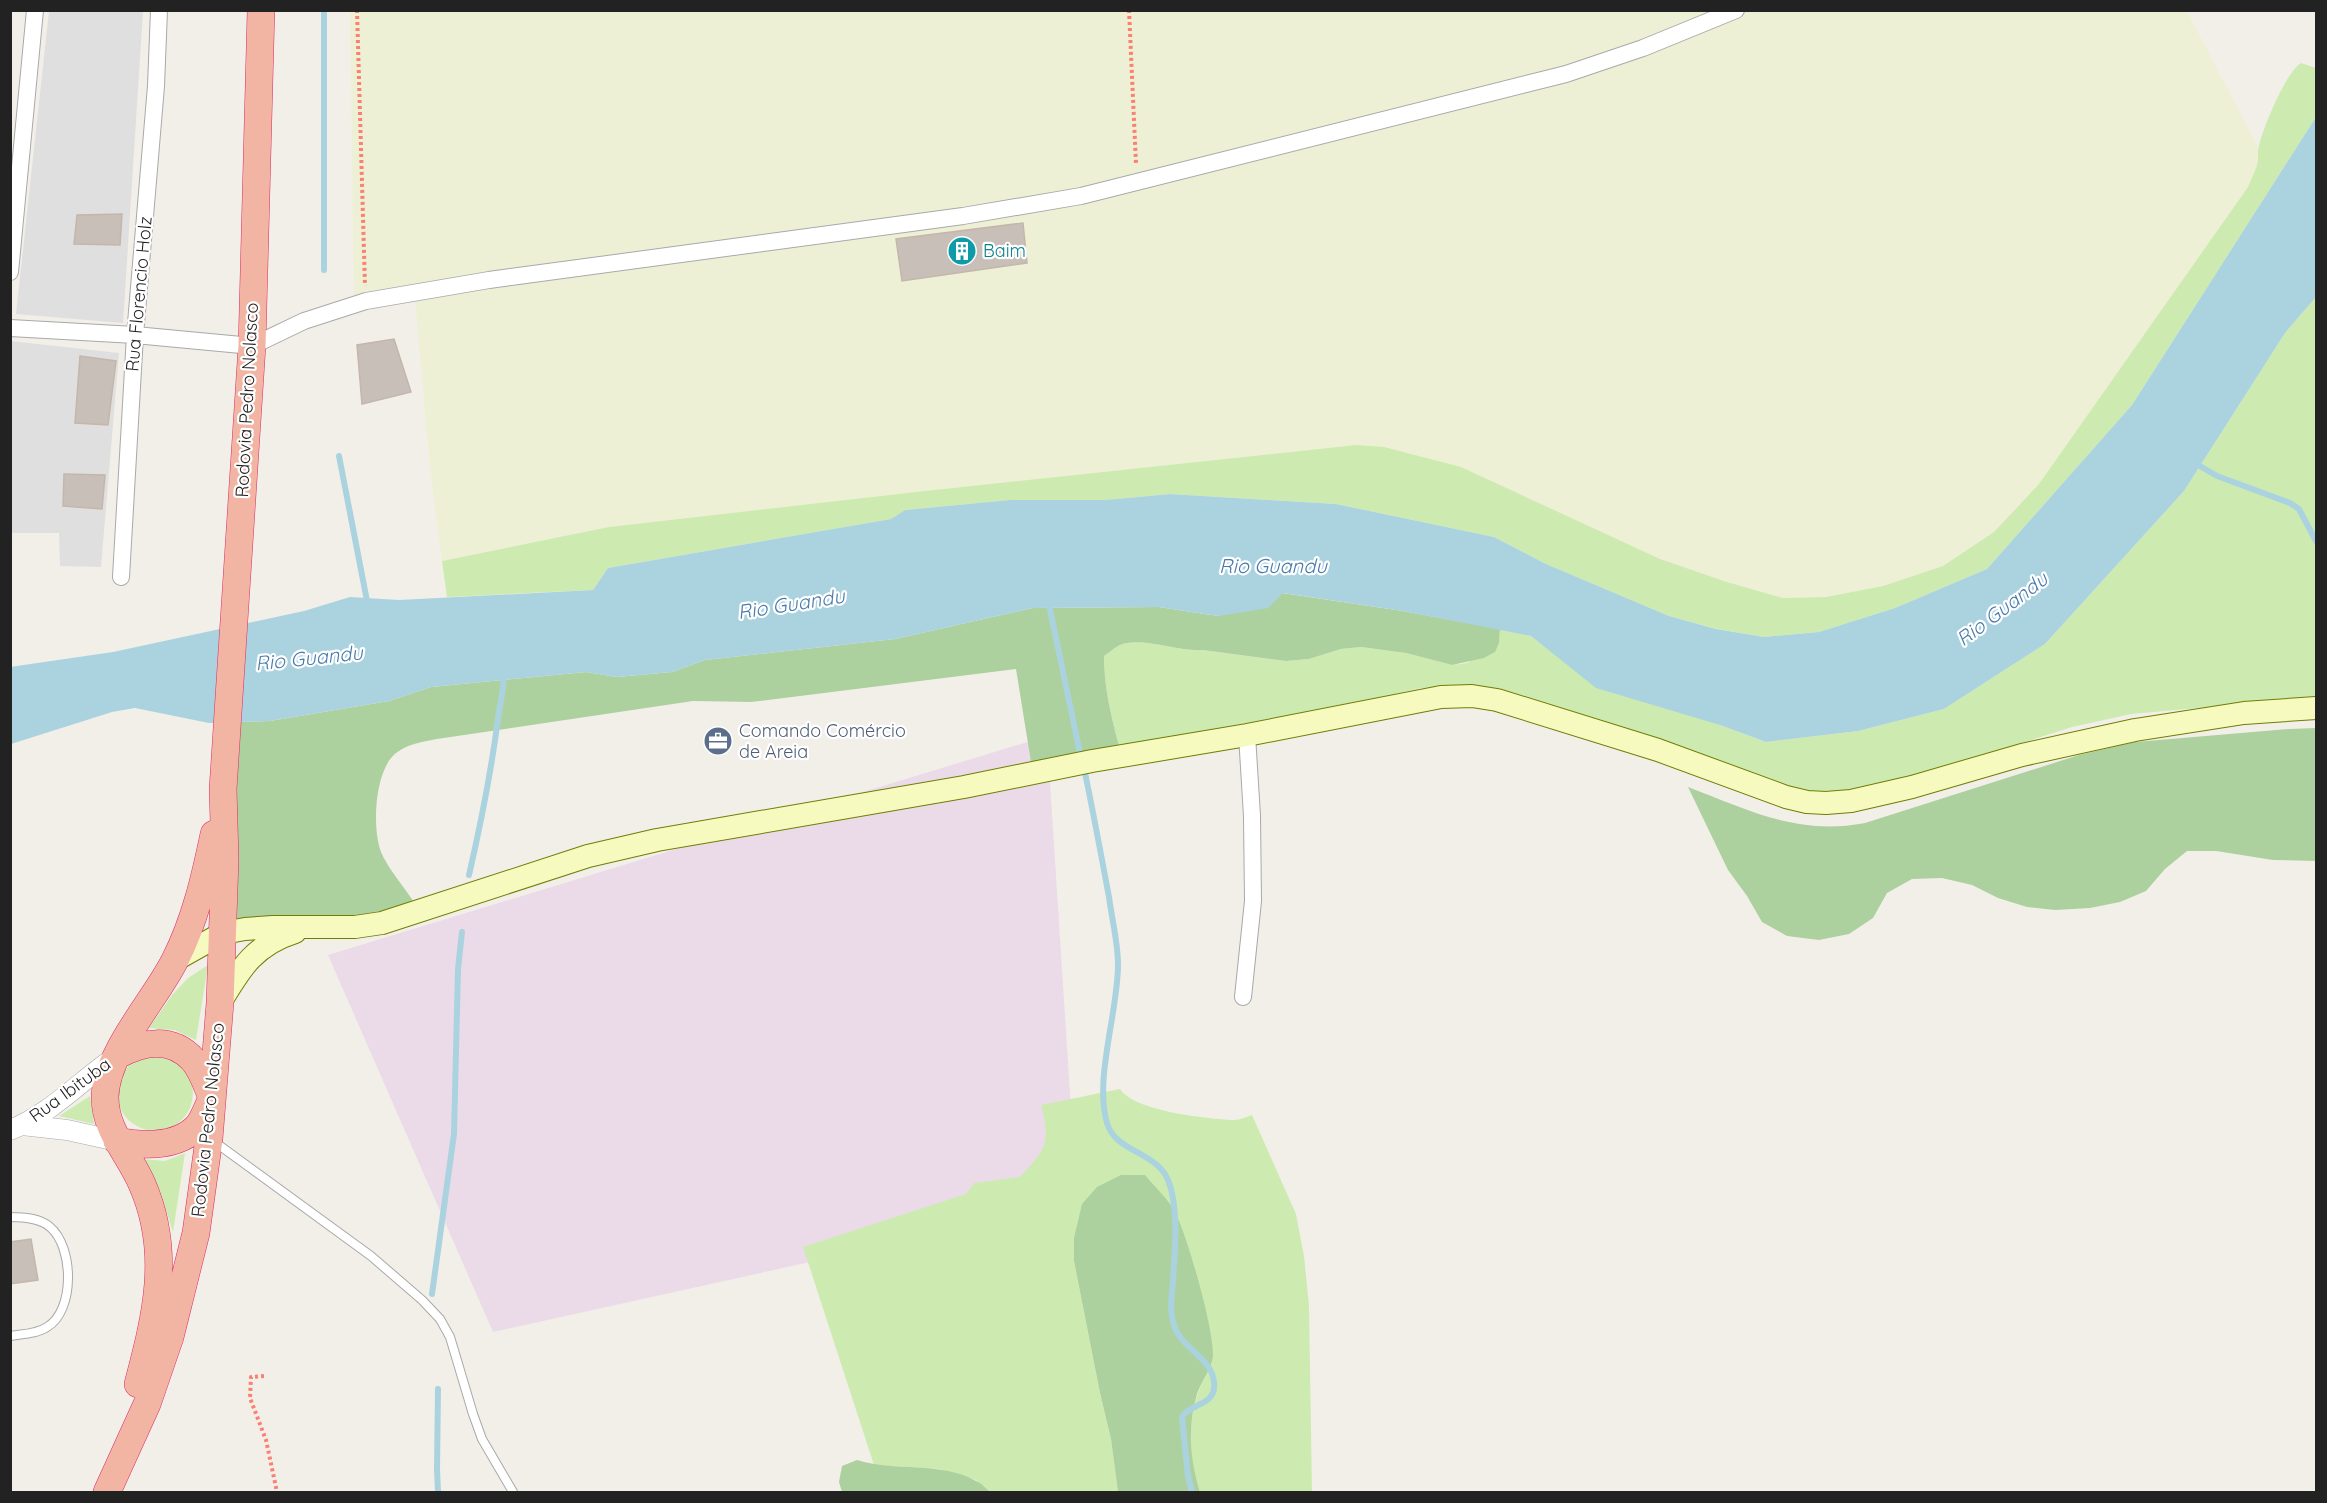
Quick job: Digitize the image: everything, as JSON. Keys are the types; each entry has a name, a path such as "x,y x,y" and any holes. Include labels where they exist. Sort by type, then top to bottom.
{"highway":[{"name":"Rodovia Pedro Nolasco","path":"112,1482 147,1404 170,1337 196,1233 210,1139 224,933 226,819 224,783 252,346 261,10"},
{"name":"Rodovia Pedro Nolasco","path":"118,1055 175,960 202,888 224,783"},
{"path":"149,1043 165,1044 181,1050 193,1060 212,1098 196,1128 172,1141 133,1144 117,1141 110,1126 105,1096 107,1078 118,1055 130,1048 149,1043"},
{"name":"Rodovia Pedro Nolasco","path":"112,1482 156,1306 159,1269 159,1241 154,1214 142,1182 117,1141"}],"main road":[{"path":"175,960 224,933 273,927 355,927 402,918 588,856 657,840 964,787 1082,763 1247,735 1441,698 1472,696 1497,700 1648,746 1786,797 1807,802 1826,803 1851,801 1912,787 2022,755 2135,730 2244,713 2316,708"},
{"path":"220,1003 241,967 255,952 281,936 311,926"}],"street":[{"path":"10,272 36,10"},
{"name":"Rua Florencio Holz","path":"121,577 135,335 156,86 159,10"},
{"path":"10,328 135,335 252,346 304,321 366,301 489,280 963,216 1081,196 1566,74 1643,48 1736,10"},
{"path":"1243,997 1253,901 1252,816 1247,735"},
{"name":"Rua Ibituba","path":"16,1128 69,1094 118,1055"},
{"name":"Rua Ibituba","path":"16,1128 67,1130 117,1141"}],"lane":[{"path":"210,1139 371,1256 422,1300 440,1319 450,1337 472,1414 482,1439 513,1492"},
{"path":"10,1217 36,1220 49,1226 57,1234 64,1247 68,1266 65,1300 57,1317 46,1328 10,1336"}],"path":[{"path":"357,10 366,301"},
{"path":"1129,10 1137,183"},
{"path":"264,1376 251,1377 250,1398 266,1440 277,1492"}],"shaded area":[{"path":"49,11 143,11 123,323 16,314"},
{"path":"10,341 119,353 101,567 60,566 59,533 11,533"},
{"path":"1047,736 1077,1203 493,1332 328,955"}],"green space":[{"path":"350,11 2187,11 2258,147 2258,163 2248,187 2039,484 1994,532 1943,566 1883,586 1826,597 1783,598 1660,559 1356,445 609,527 442,561 430,468 415,299 354,305"},
{"path":"2301,63 2316,68 2316,117 2132,405 1987,569 1895,608 1819,632 1764,637 1717,629 1669,616 1546,564 1494,537 1336,504 1170,494 1105,500 1010,500 905,510 891,519 608,568 593,590 447,597 442,561 609,527 1356,445 1384,447 1461,467 1660,559 1783,598 1826,597 1883,586 1943,566 1994,532 2039,484 2248,187 2257,165 2259,146 2270,114 2282,88"},
{"path":"2316,297 2316,700 2287,700 2131,714 2072,727 1857,796 1829,800 1465,686 1421,688 1336,707 1119,746 1108,701 1104,656 1120,645 1138,642 1286,661 1309,659 1341,649 1361,647 1406,653 1452,665 1467,663 1499,643 1500,629 1531,636 1561,659 1766,742 1858,731 1944,709 2045,644 2184,491 2285,333"},
{"path":"1282,593 1403,611 1500,629 1499,643 1495,652 1484,658 1452,665 1406,653 1361,647 1341,649 1309,659 1286,661 1149,643 1128,643 1118,646 1104,656 1108,701 1119,746 1031,762 1016,669 751,702 693,701 425,741 406,747 391,758 381,778 376,817 381,852 414,902 374,915 231,926 237,722 270,721 389,701 431,687 586,672 617,677 672,672 705,660 895,639 1033,608 1159,607 1218,616"},
{"path":"2316,728 2316,861 2273,860 2216,851 2187,851 2165,869 2146,891 2120,902 2090,908 2055,910 2027,907 1998,898 1972,885 1942,878 1912,879 1887,893 1873,918 1849,934 1819,940 1787,936 1762,922 1728,870 1688,787 1774,818 1817,826 1840,826 1865,823 2079,755 2135,742"},
{"path":"208,965 196,1040 174,1030 149,1028 172,995 188,978"},
{"path":"155,1055 169,1058 182,1066 190,1079 193,1093 190,1107 182,1120 169,1128 155,1131 141,1128 128,1120 120,1107 117,1093 120,1079 128,1066 141,1058"},
{"path":"1120,1089 1128,1097 1140,1103 1172,1112 1234,1120 1252,1115 1296,1214 1304,1256 1309,1306 1312,1492 1200,1492 1192,1455 1192,1418 1194,1405 1211,1363 1212,1350 1208,1322 1189,1250 1074,1261 1111,1439 1118,1492 991,1492 976,1480 939,1469 874,1465 803,1247 966,1194 974,1183 1020,1177 1036,1159 1044,1145 1046,1128 1041,1105"},
{"path":"90,1096 94,1124 59,1116"},
{"path":"185,1153 173,1232 160,1191 141,1159 165,1161"},
{"path":"1121,1175 1145,1175 1174,1210 1186,1239 1205,1304 1213,1356 1197,1394 1191,1431 1192,1455 1200,1492 1118,1492 1111,1439 1074,1261 1074,1238 1082,1204 1097,1187"},
{"path":"857,1460 887,1466 948,1471 978,1482 991,1492 842,1492 839,1482 842,1466"}],"water":[{"name":"Rio Guandu","path":"2316,117 2316,297 2285,333 2184,491 2045,644 1944,709 1858,731 1766,742 1720,725 1596,688 1531,636 1403,611 1283,593 1268,608 1218,616 1159,607 1033,608 895,639 705,660 672,672 617,677 586,672 431,687 389,701 270,721 209,723 135,708 112,712 11,744 10,667 113,652 304,611 350,597 399,600 593,590 608,568 891,519 905,510 1010,500 1105,500 1170,494 1336,504 1494,537 1546,564 1669,616 1716,629 1764,637 1819,632 1895,608 1987,569 2132,405"}],"building":[{"path":"122,214 120,245 74,244 77,215"},
{"name":"Baim","path":"1023,223 1027,263 902,281 896,239"},
{"path":"394,339 411,392 362,404 357,345"},
{"path":"80,356 116,361 108,425 75,423"},
{"path":"64,474 105,475 102,509 63,506"},
{"path":"31,1239 38,1280 10,1284 10,1242"}],"waterway":[{"path":"324,10 324,270"},
{"path":"339,456 368,606"},
{"path":"2193,462 2217,476 2290,503 2299,509 2316,541"},
{"path":"1048,600 1081,758"},
{"path":"469,875 489,778 504,673"},
{"path":"1084,768 1118,956 1117,983 1103,1086 1107,1123 1111,1133 1118,1140 1155,1163 1168,1180 1174,1203 1175,1229 1172,1320 1178,1334 1205,1362 1213,1378 1214,1388 1210,1398 1190,1409 1182,1417 1188,1476 1192,1492"},
{"path":"432,1294 454,1134 458,969 462,932"},
{"path":"438,1389 438,1492"}],"place":[{"name":"Baim","path":"962,251"},
{"name":"Comando Comércio de Areia","path":"718,741"}]}
